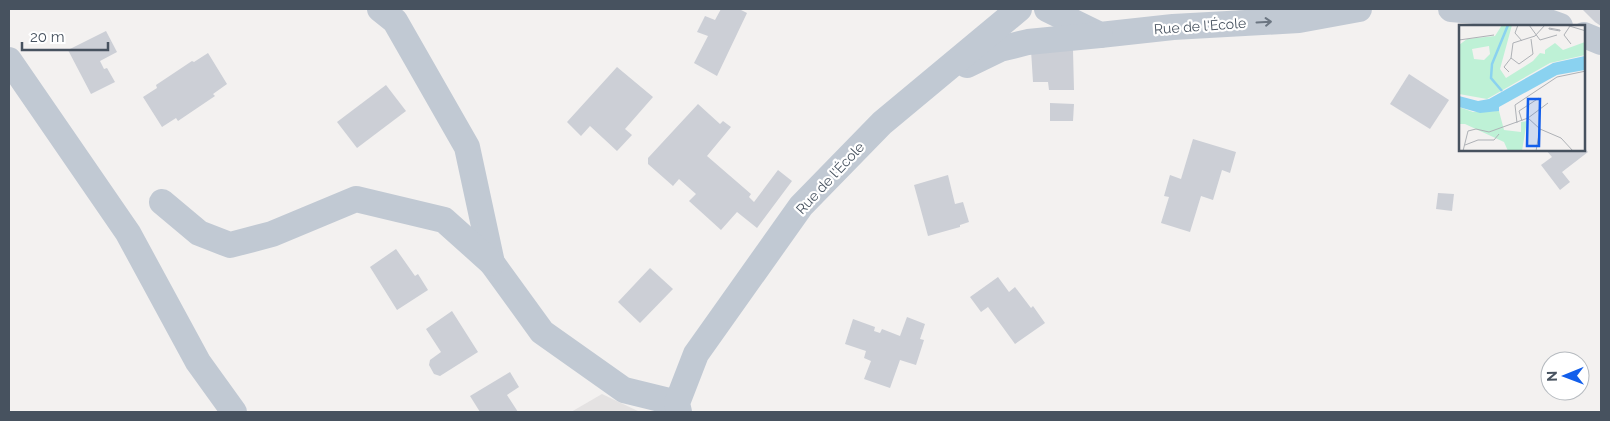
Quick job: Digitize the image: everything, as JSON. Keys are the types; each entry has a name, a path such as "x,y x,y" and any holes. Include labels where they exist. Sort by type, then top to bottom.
{"street":[{"path":"380,9 395,21 467,147 492,263"},
{"name":"Rue de l'École","path":"678,408 696,354 801,206 882,123 1019,9"},
{"path":"1047,9 1100,35"},
{"name":"Rue de l'École","path":"882,123 956,71 1000,49 1028,42 1172,27 1298,20 1359,9"},
{"path":"1451,9 1532,12 1558,25"},
{"path":"1585,35 1601,42"},
{"path":"9,60 128,233 198,362 234,412"},
{"path":"162,202 199,233 230,245 272,234 356,199 444,220 492,263 542,332 624,390 678,408"}],"shaded area":[{"path":"602,394 640,412 571,412"}],"building":[{"path":"721,9 739,9 747,13 717,76 694,63 708,36 697,32 705,16 715,20"},
{"path":"1582,9 1601,9 1601,26 1595,22"},
{"path":"106,31 117,52 100,61 104,69 107,68 115,82 91,94 68,50"},
{"path":"1031,50 1073,50 1074,90 1049,90 1048,82 1033,82"},
{"path":"208,53 227,84 213,94 215,96 178,121 176,118 162,127 143,97 157,88 156,85 192,61 194,62"},
{"path":"617,67 653,97 625,129 632,135 617,151 590,126 581,136 567,122"},
{"path":"1409,74 1449,100 1430,129 1390,104"},
{"path":"386,85 406,111 357,148 337,122"},
{"path":"1050,103 1074,104 1073,121 1050,121"},
{"path":"698,104 720,124 723,121 731,127 707,156 751,194 749,197 754,202 778,170 792,181 757,228 737,212 721,230 689,201 696,194 679,179 673,186 648,164 648,158"},
{"path":"1193,139 1236,152 1230,173 1222,170 1213,200 1201,196 1190,232 1161,223 1169,197 1164,196 1170,175 1181,179"},
{"path":"1585,148 1588,152 1562,172 1570,182 1560,190 1541,165 1552,157 1547,151 1585,151"},
{"path":"948,175 955,204 963,202 969,222 960,225 960,227 928,236 914,185"},
{"path":"1438,193 1454,194 1452,211 1436,209"},
{"path":"396,249 415,276 418,274 428,290 397,310 370,267"},
{"path":"650,268 673,289 640,323 618,302"},
{"path":"998,277 1009,292 1015,287 1031,308 1033,306 1045,323 1015,344 988,307 981,312 970,297"},
{"path":"452,311 478,352 440,376 434,374 429,365 430,360 441,352 426,329"},
{"path":"907,317 925,324 920,339 924,340 916,365 900,360 890,388 864,379 871,361 864,358 866,351 845,344 853,319 875,327 874,331 880,333 882,329 900,336"},
{"path":"510,372 519,387 507,395 518,412 480,412 470,396"}]}
